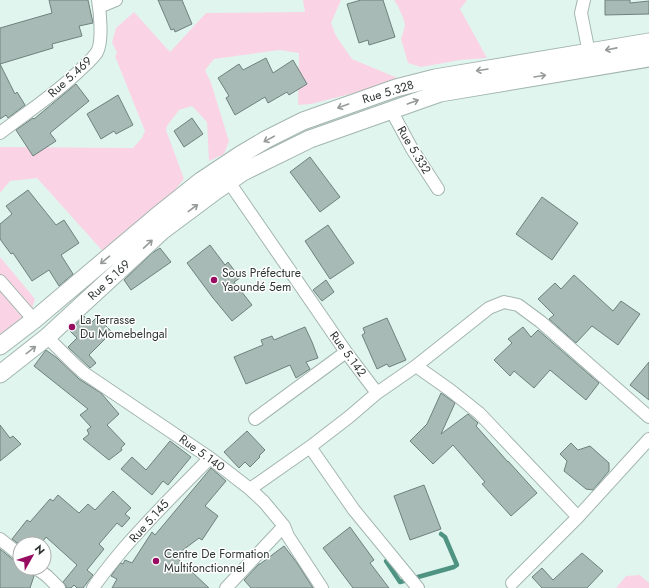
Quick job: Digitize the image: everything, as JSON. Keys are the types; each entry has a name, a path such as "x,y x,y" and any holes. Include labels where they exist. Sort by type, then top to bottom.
{"main road":[{"name":"Rue 5.328","path":"159,224 201,181 240,155 303,121 396,88 435,78 649,42"},
{"name":"Rue 5.328","path":"159,224 243,172 310,139 440,93 649,58"},
{"name":"Rue 5.169","path":"0,346 159,224"},
{"name":"Rue 5.169","path":"0,374 47,337 159,224"}],"street":[{"path":"99,4 116,0"},
{"path":"584,0 581,13 588,53"},
{"name":"Rue 5.469","path":"0,133 68,82 98,51 100,37 99,4"},
{"name":"Rue 5.332","path":"391,110 412,148 438,188"},
{"name":"Rue 5.142","path":"229,182 346,352 377,393"},
{"path":"0,281 34,320"},
{"path":"250,489 310,447 377,393 416,366 489,308 504,302 518,305 541,322 649,417"},
{"name":"Rue 5.140","path":"47,337 84,373 210,458 250,489 264,502 284,526 288,536 322,588"},
{"path":"255,419 346,352"},
{"path":"416,366 479,413 578,517"},
{"path":"512,583 578,517 649,439"},
{"path":"310,447 354,510 418,588"},
{"name":"Rue 5.145","path":"94,588 103,574 136,534 171,496 210,458"},
{"path":"226,588 284,526"},
{"path":"0,539 12,549"},
{"path":"47,576 59,588"}],"shaded area":[{"path":"303,0 341,0 331,23 336,36 352,59 400,79 388,84 311,104 298,105 299,53 279,50 214,59 205,70 211,83 229,141 224,154 209,161 207,122 192,106 179,110 167,126 166,130 184,179 121,255 108,257 37,178 10,181 0,193 0,147 133,148 142,138 145,131 115,56 117,53 112,42 116,28 134,12 170,52 206,13 305,12"},
{"path":"394,0 467,0 460,9 487,58 460,60 421,67 408,63 401,39 405,26 404,20"},
{"path":"0,257 35,299 31,313 14,334 0,333"},
{"path":"640,575 649,583 649,588 616,588 626,576"}],"building":[{"path":"49,0 88,0 93,23 79,26 82,36 52,44 53,48 0,64 0,28 52,13"},
{"path":"158,0 182,0 192,24 175,32 174,29 171,30"},
{"path":"361,0 383,0 395,37 369,45 368,40 359,43 347,4"},
{"path":"605,0 630,0 630,3 649,1 649,14 605,15"},
{"path":"266,58 273,73 293,60 307,84 289,95 287,92 268,103 265,97 235,115 226,98 229,96 218,78 239,64 243,70"},
{"path":"0,64 15,94 17,92 25,105 8,118 6,115 0,119"},
{"path":"76,84 89,101 50,133 56,141 33,156 16,130 33,118 34,119"},
{"path":"118,95 133,125 116,134 114,131 101,139 87,114"},
{"path":"192,118 203,134 184,147 174,131"},
{"path":"310,157 340,197 320,212 290,172"},
{"path":"28,190 56,225 64,220 79,243 61,255 73,274 59,286 49,270 32,281 13,253 11,254 0,239 0,224 12,214 6,206"},
{"path":"542,197 578,223 552,260 516,234"},
{"path":"328,225 354,263 330,279 305,241"},
{"path":"210,245 225,265 228,262 240,278 234,282 252,305 232,321 187,263"},
{"path":"160,248 171,262 131,290 124,280 152,253"},
{"path":"574,275 613,311 621,301 640,314 618,345 592,326 576,343 549,319 554,315 538,299 555,283 561,289"},
{"path":"326,280 334,292 322,301 313,290"},
{"path":"84,316 91,323 97,317 112,332 89,355 96,363 90,368 68,347 77,338 70,331"},
{"path":"387,318 406,360 389,367 387,364 377,369 362,335 365,333 363,328"},
{"path":"305,327 318,358 306,362 310,369 296,378 290,365 246,384 234,357 263,345 261,340 272,336 274,340"},
{"path":"523,327 531,337 538,330 599,383 586,400 550,370 534,388 514,371 510,376 494,360 512,343 508,339"},
{"path":"46,350 57,358 79,379 101,393 119,414 107,425 125,444 121,448 122,450 109,460 83,439 89,434 87,430 91,427 80,415 88,409 34,366"},
{"path":"649,362 649,400 630,385"},
{"path":"441,393 455,403 441,434 468,414 478,423 476,426 537,493 511,516 482,484 485,482 453,445 433,464 410,441 427,424"},
{"path":"0,425 10,438 13,436 21,444 0,461"},
{"path":"247,431 265,450 250,467 245,462 239,468 224,452"},
{"path":"170,441 191,457 168,485 163,481 152,495 121,469 132,457 146,470"},
{"path":"571,443 578,450 590,446 609,463 609,471 593,490 586,489 564,471 567,461 560,454"},
{"path":"211,468 226,481 205,506 218,516 202,540 199,538 175,556 209,588 112,588 117,579 111,576 118,566 121,563 123,564 125,560 132,563 152,532 155,535"},
{"path":"424,485 441,529 410,540 394,496"},
{"path":"113,491 131,508 125,514 130,518 122,527 117,523 99,544 104,549 87,570 93,575 83,588 77,588 74,585 71,588 66,588 63,582 77,565 52,542 52,536 14,536 27,520 30,522 50,499 53,501 58,495 79,513 88,504 95,510"},
{"path":"350,527 374,560 370,563 389,588 353,588 323,548"},
{"path":"284,546 313,588 251,588 244,580 259,564"},
{"path":"0,549 12,559 12,576 34,576 30,588 0,588"},
{"path":"582,553 603,571 587,588 542,588 532,577 542,568 553,580"}],"waterway":[{"path":"386,561 400,582 454,567 457,565 445,537 441,534"}],"place":[{"name":"Sous Préfecture Yaoundé 5em","path":"214,280"},
{"name":"La Terrasse Du Momebelngal","path":"72,327"},
{"name":"Centre De Formation Multifonctionnel","path":"156,561"}]}
